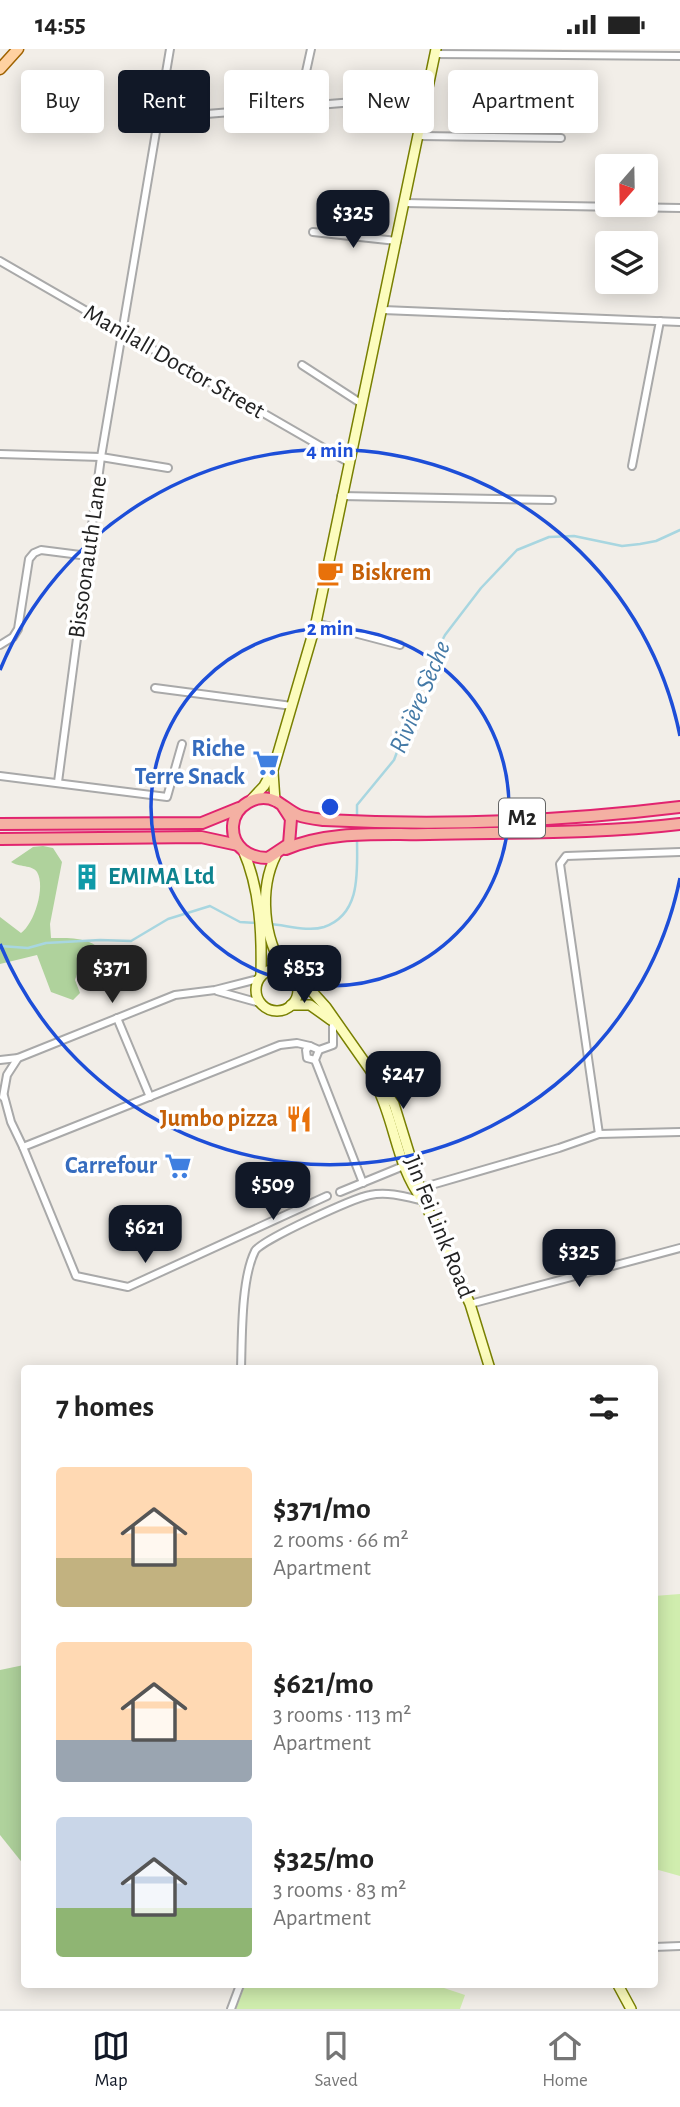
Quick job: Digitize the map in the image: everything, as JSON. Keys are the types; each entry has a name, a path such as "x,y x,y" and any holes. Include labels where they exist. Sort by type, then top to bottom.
{"highway":[{"name":"M2","path":"0,824 202,823 246,803 278,803 299,815 347,820 586,816 680,807"},
{"path":"240,847 233,825 246,803"},
{"path":"278,803 293,827 289,844 280,852"},
{"name":"M2","path":"0,839 201,837 240,847 259,857 316,838 349,835 542,833 680,824"}],"main road":[{"path":"0,69 18,49"},
{"path":"433,70 436,52"},
{"path":"246,803 264,786 273,770 316,623 348,462 421,133"},
{"path":"273,770 278,803"},
{"path":"240,847 250,866 257,903 260,977"},
{"path":"280,852 265,882 267,912 274,950 298,987 291,1005"},
{"path":"288,973 268,970 260,977 255,988 260,1003 279,1011 291,1005 310,1005 333,1021"},
{"name":"Jin Fei Link Road","path":"288,973 308,987 326,1007 389,1103 424,1201 470,1304 489,1365"},
{"path":"409,1163 415,1191 424,1201"},
{"path":"620,1988 631,2009"}],"street":[{"name":"Bissoonauth Lane","path":"166,70 170,49"},
{"path":"306,70 311,49"},
{"path":"436,52 680,56"},
{"name":"Bissoonauth Lane","path":"58,782 102,457 155,133"},
{"path":"420,136 561,138"},
{"path":"404,203 680,208"},
{"path":"313,232 397,241"},
{"name":"Manilall Doctor Street","path":"0,261 348,462"},
{"path":"383,310 522,313 680,322"},
{"path":"632,466 660,321"},
{"path":"302,366 362,404"},
{"path":"0,454 102,457 168,468"},
{"path":"341,496 552,500"},
{"path":"0,645 13,637 18,629 29,559 34,553 41,551 88,556"},
{"path":"316,623 400,645"},
{"path":"155,688 292,706"},
{"path":"0,776 167,797 182,744"},
{"path":"599,1134 560,864 566,856 680,852"},
{"path":"0,1060 18,1058 175,995 215,991 260,977"},
{"path":"215,991 260,1003"},
{"path":"117,1018 150,1097"},
{"path":"23,1147 288,1044 310,1046 319,1050 333,1045 333,1021"},
{"path":"288,1044 309,1059 315,1060"},
{"path":"305,1054 310,1046"},
{"path":"319,1050 315,1060 363,1183"},
{"path":"18,1058 4,1084 2,1099 76,1276 128,1287 327,1196"},
{"path":"0,1077 4,1084"},
{"path":"0,1114 10,1122"},
{"path":"421,1188 522,1160 599,1134 680,1132"},
{"path":"340,1192 409,1163"},
{"path":"241,1365 242,1316 250,1270 257,1248 264,1241 370,1195 394,1194 424,1201"},
{"path":"470,1304 680,1248"},
{"path":"658,1947 680,1946"},
{"path":"231,2009 239,1988"}],"green space":[{"path":"33,847 53,848 62,862 50,924 51,938 89,942 101,951 108,967 104,979 77,974 75,980 80,993 73,1000 51,992 37,955 0,964 0,917 21,933 34,914 40,887 37,872 11,862"},
{"path":"680,1594 680,1876 658,1870 658,1596"},
{"path":"21,1666 21,1861 0,1835 0,1670"},
{"path":"244,1988 444,1988 465,1995 460,2009 236,2009"}],"waterway":[{"name":"Rivière Sèche","path":"357,817 357,805 394,760 432,660 445,635 481,588 517,550 549,537 574,536 622,546 640,544 656,541 680,530"},
{"name":"Rivière Sèche","path":"270,924 304,929 324,927 336,921 345,912 355,890 357,838"},
{"name":"Rivière Sèche","path":"0,946 28,948 46,943 131,941 168,919 210,906 240,922 256,923"}],"place":[{"name":"Biskrem","path":"330,573"},
{"name":"Riche Terre Snack","path":"266,763"},
{"name":"EMIMA Ltd","path":"87,877"},
{"name":"Jumbo pizza","path":"299,1119"},
{"name":"Carrefour","path":"178,1166"}]}
